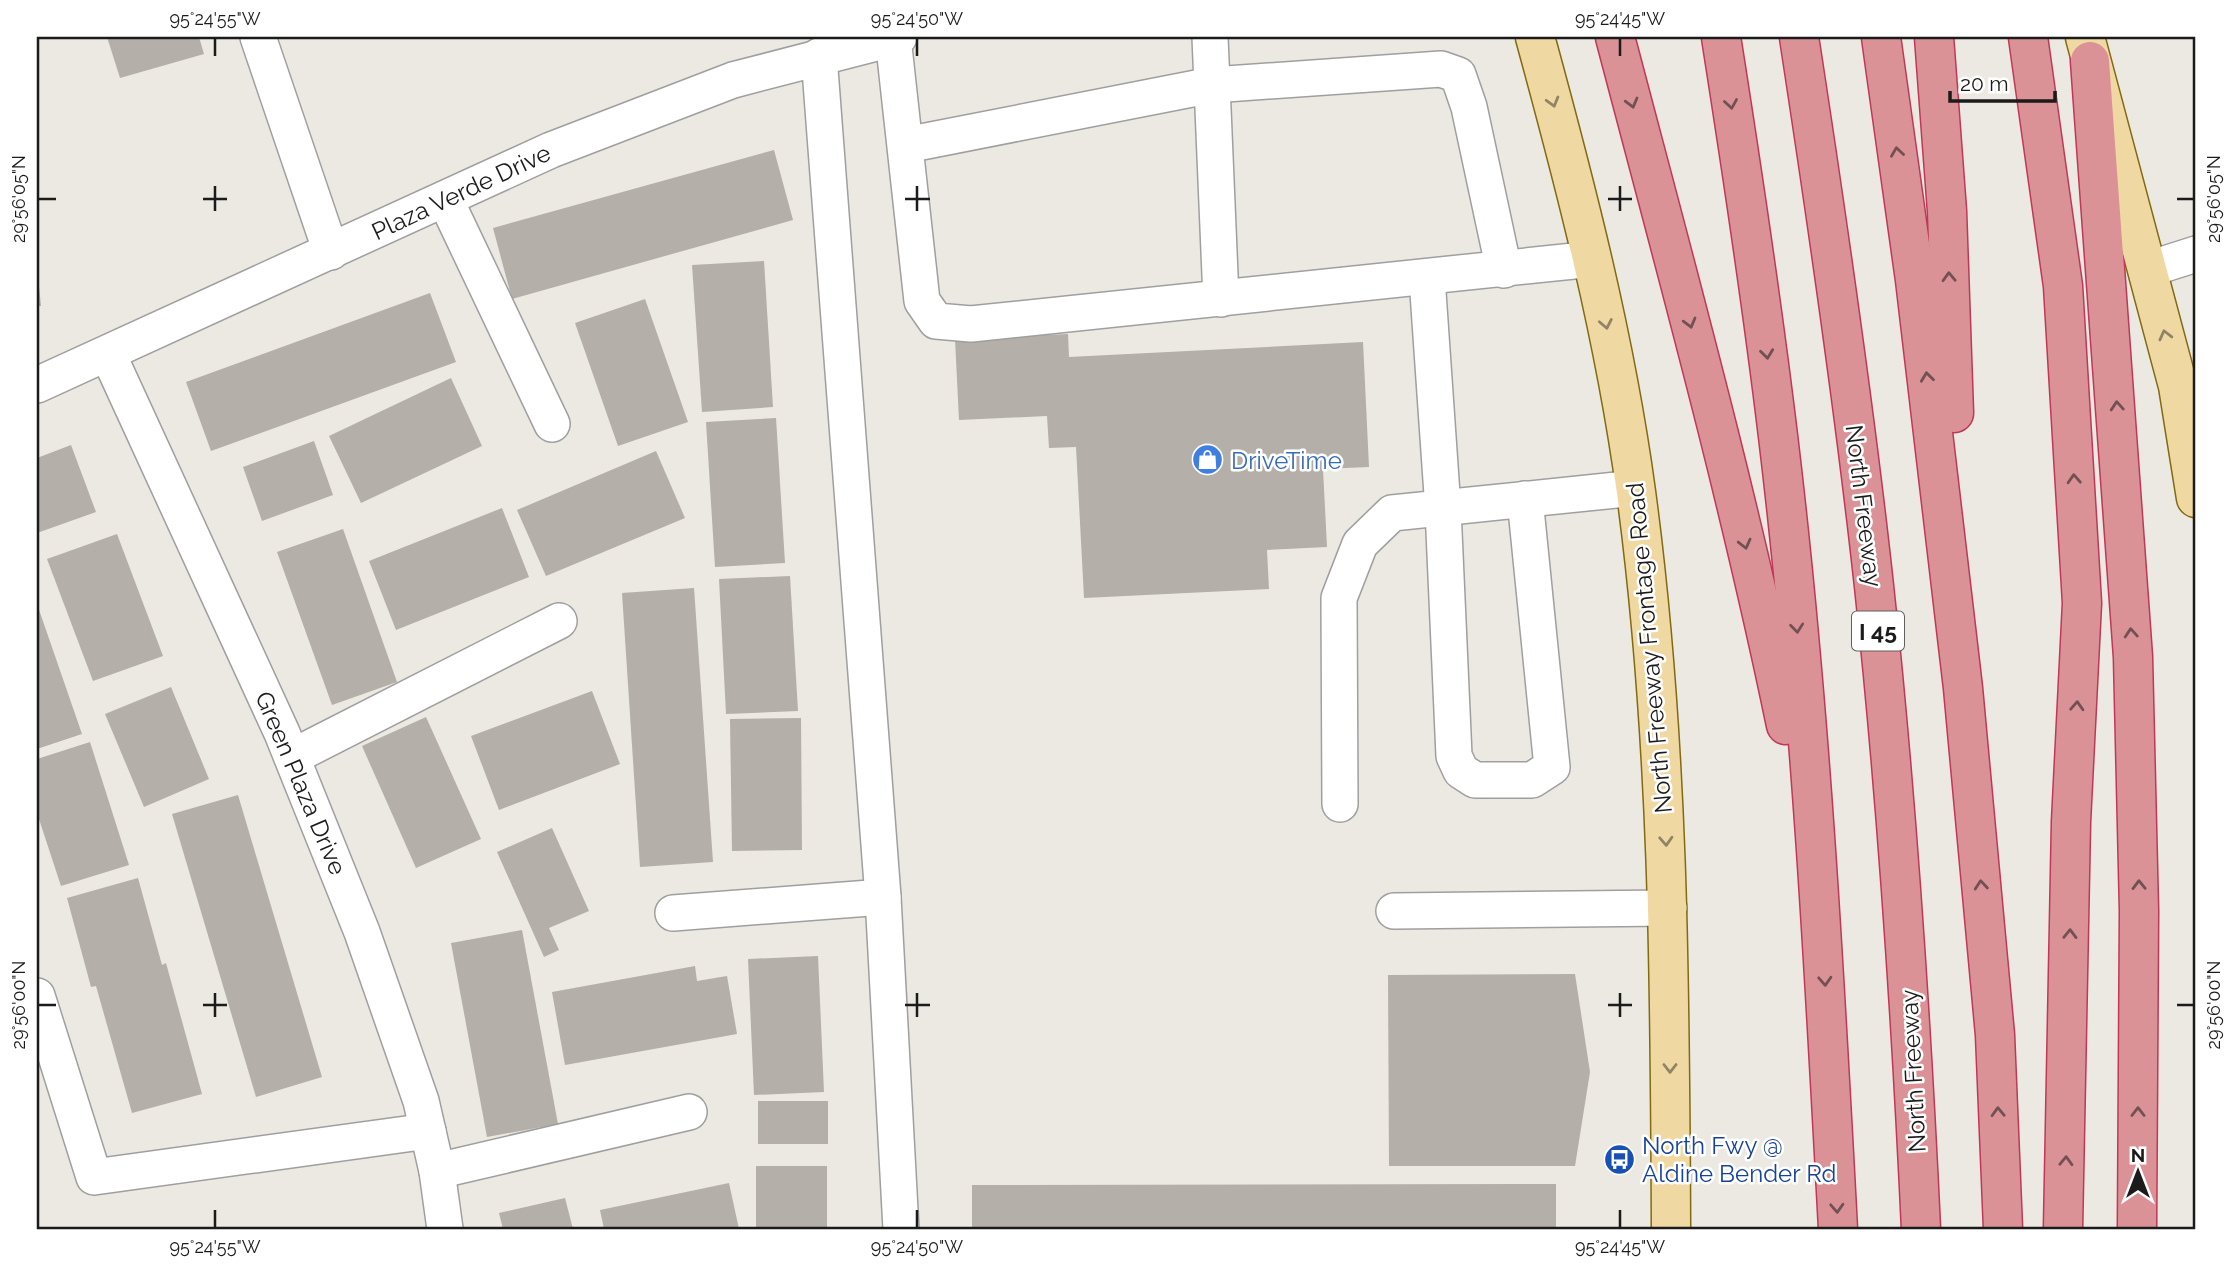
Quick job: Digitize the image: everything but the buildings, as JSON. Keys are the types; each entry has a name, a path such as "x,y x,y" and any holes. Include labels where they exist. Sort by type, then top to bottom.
{"highway":[{"path":"1615,37 1697,349 1766,631 1822,912"},
{"path":"1721,37 1778,438 1822,912 1838,1229"},
{"name":"North Freeway","path":"1799,37 1874,584 1898,845 1912,1042 1921,1229"},
{"path":"1881,37 1915,280 1963,688 1995,1035 2003,1229"},
{"path":"1934,37 1947,211 1963,688"},
{"path":"2028,37 2063,286 2082,603 2071,822 2063,1229"},
{"path":"2087,49 2133,657 2139,911 2137,1229"}],"main road":[{"name":"North Freeway Frontage Road","path":"1535,37 1593,259 1636,488 1650,608 1661,736 1669,908 1671,1229"},
{"path":"2087,49 2149,269 2187,383 2196,498"}],"street":[{"path":"258,37 331,251"},
{"path":"1210,37 1221,299"},
{"path":"896,38 922,302 936,321 971,324 1593,259"},
{"name":"Plaza Verde Drive","path":"37,385 551,150 733,80 896,38"},
{"path":"819,56 883,897 901,1229"},
{"path":"906,145 1212,85 1441,69 1458,75 1469,107 1504,270"},
{"path":"445,199 552,424"},
{"path":"2149,269 2196,254"},
{"path":"1427,278 1443,509 1454,756 1461,771 1475,780 1532,780 1552,767 1525,499"},
{"name":"Green Plaza Drive","path":"108,354 292,757 362,932 421,1101 437,1171 445,1229"},
{"path":"1340,804 1339,598 1360,544 1392,513 1636,488"},
{"path":"292,757 559,621"},
{"path":"673,913 883,897"},
{"path":"1394,911 1669,908"},
{"path":"37,996 94,1177 428,1131"},
{"path":"437,1171 689,1112"}],"place":[{"name":"DriveTime","path":"1208,460"},
{"name":"North Fwy @ Aldine Bender Rd","path":"1619,1159"}]}
